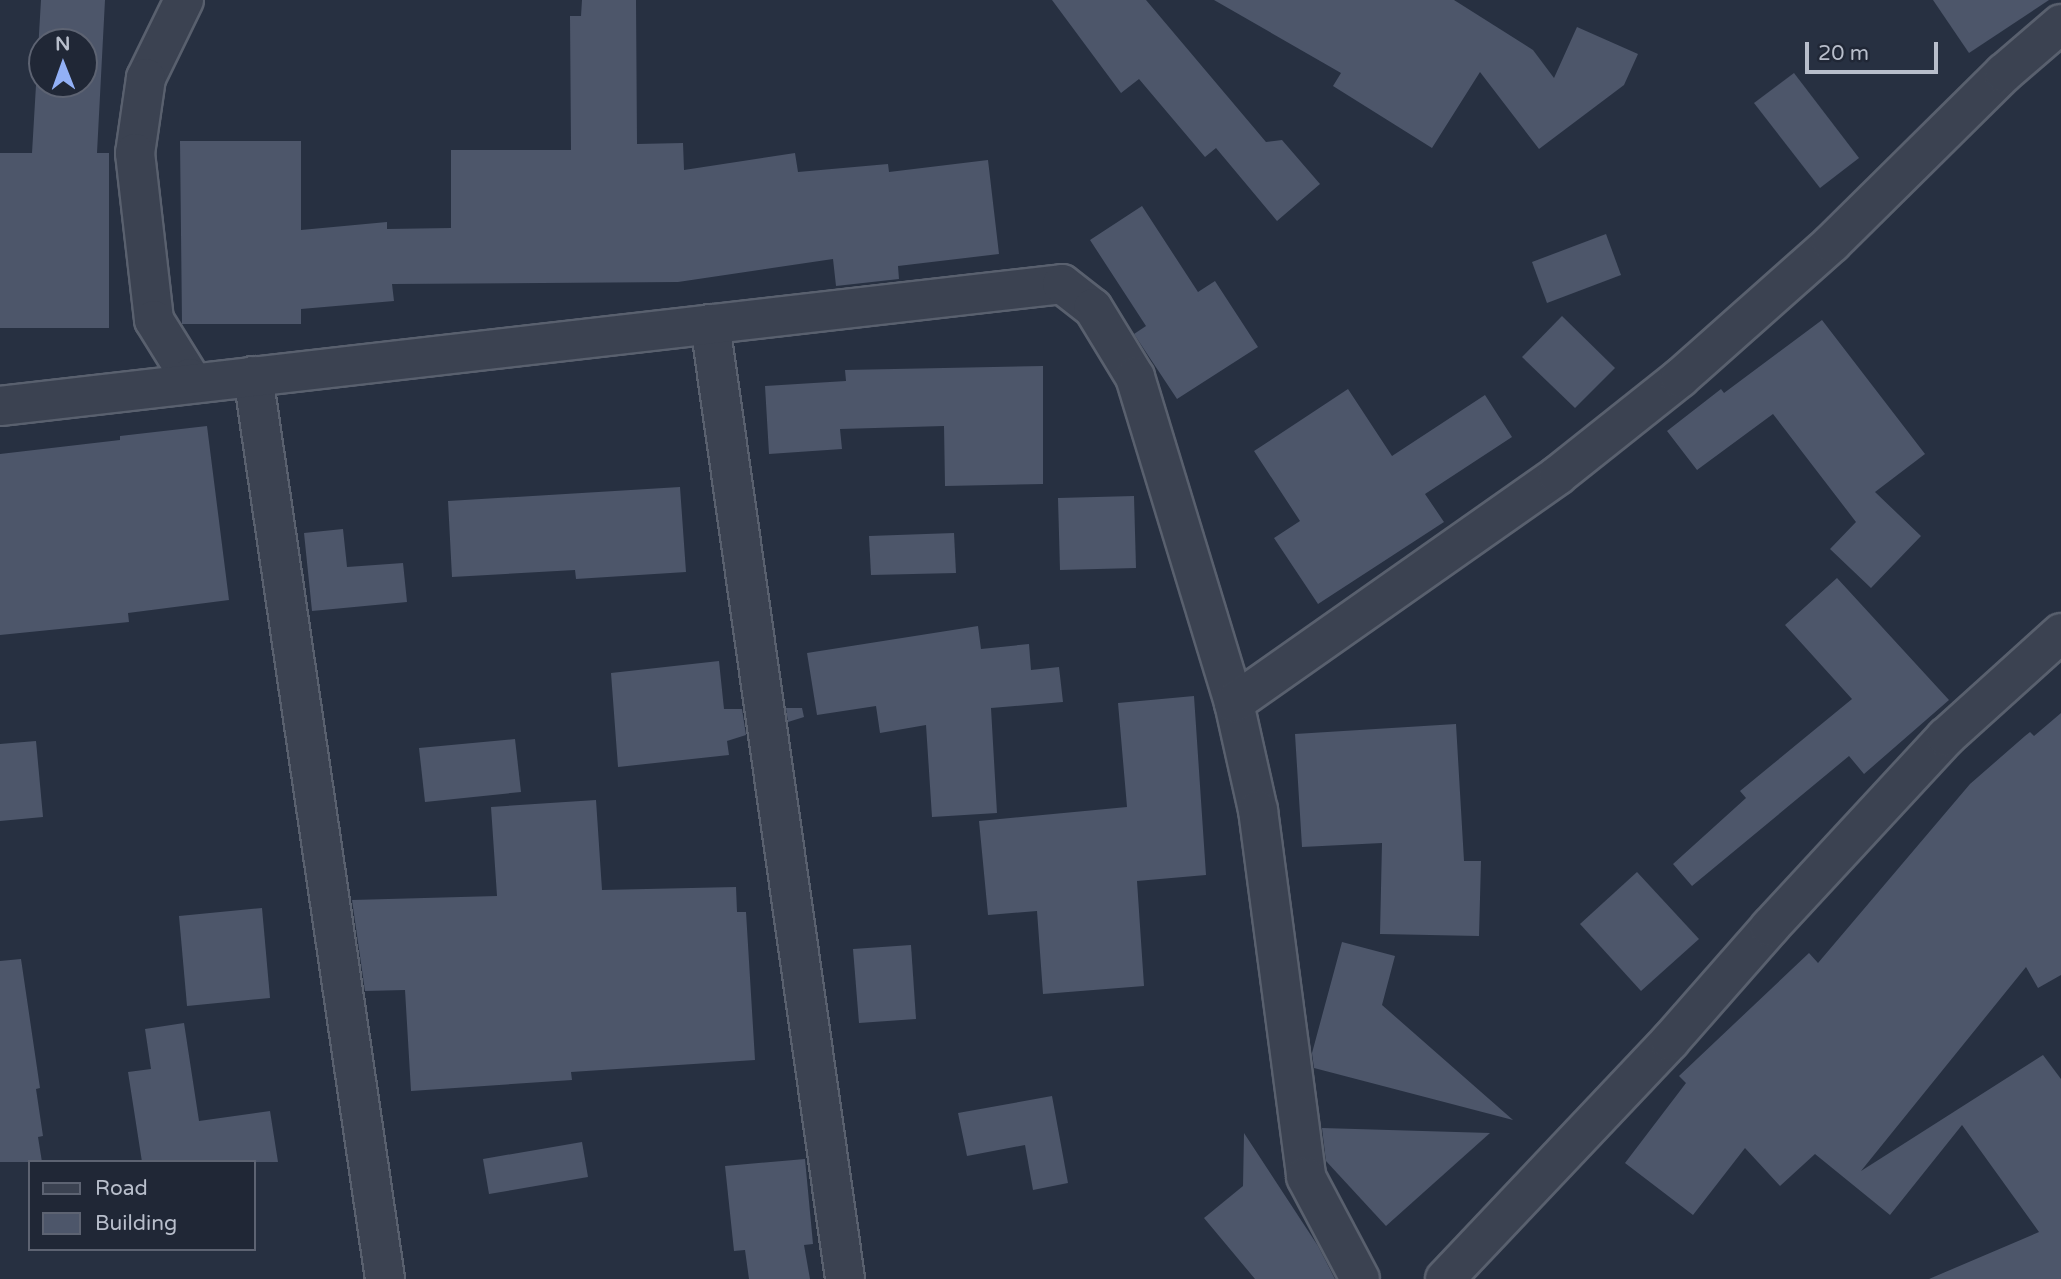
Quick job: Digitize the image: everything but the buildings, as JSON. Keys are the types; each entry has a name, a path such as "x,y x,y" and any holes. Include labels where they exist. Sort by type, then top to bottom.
{"street":[{"path":"184,0 146,78 135,153 154,320 191,383"},
{"path":"1234,703 1558,475 1680,378 1832,243 2004,73 2061,24"},
{"path":"0,406 1062,284 1093,308 1135,377 1234,703 1258,810 1306,1177 1360,1279"},
{"path":"710,324 845,1279"},
{"path":"253,376 385,1279"},
{"path":"1446,1279 1670,1041 1770,927 1946,737 2061,633"}]}
